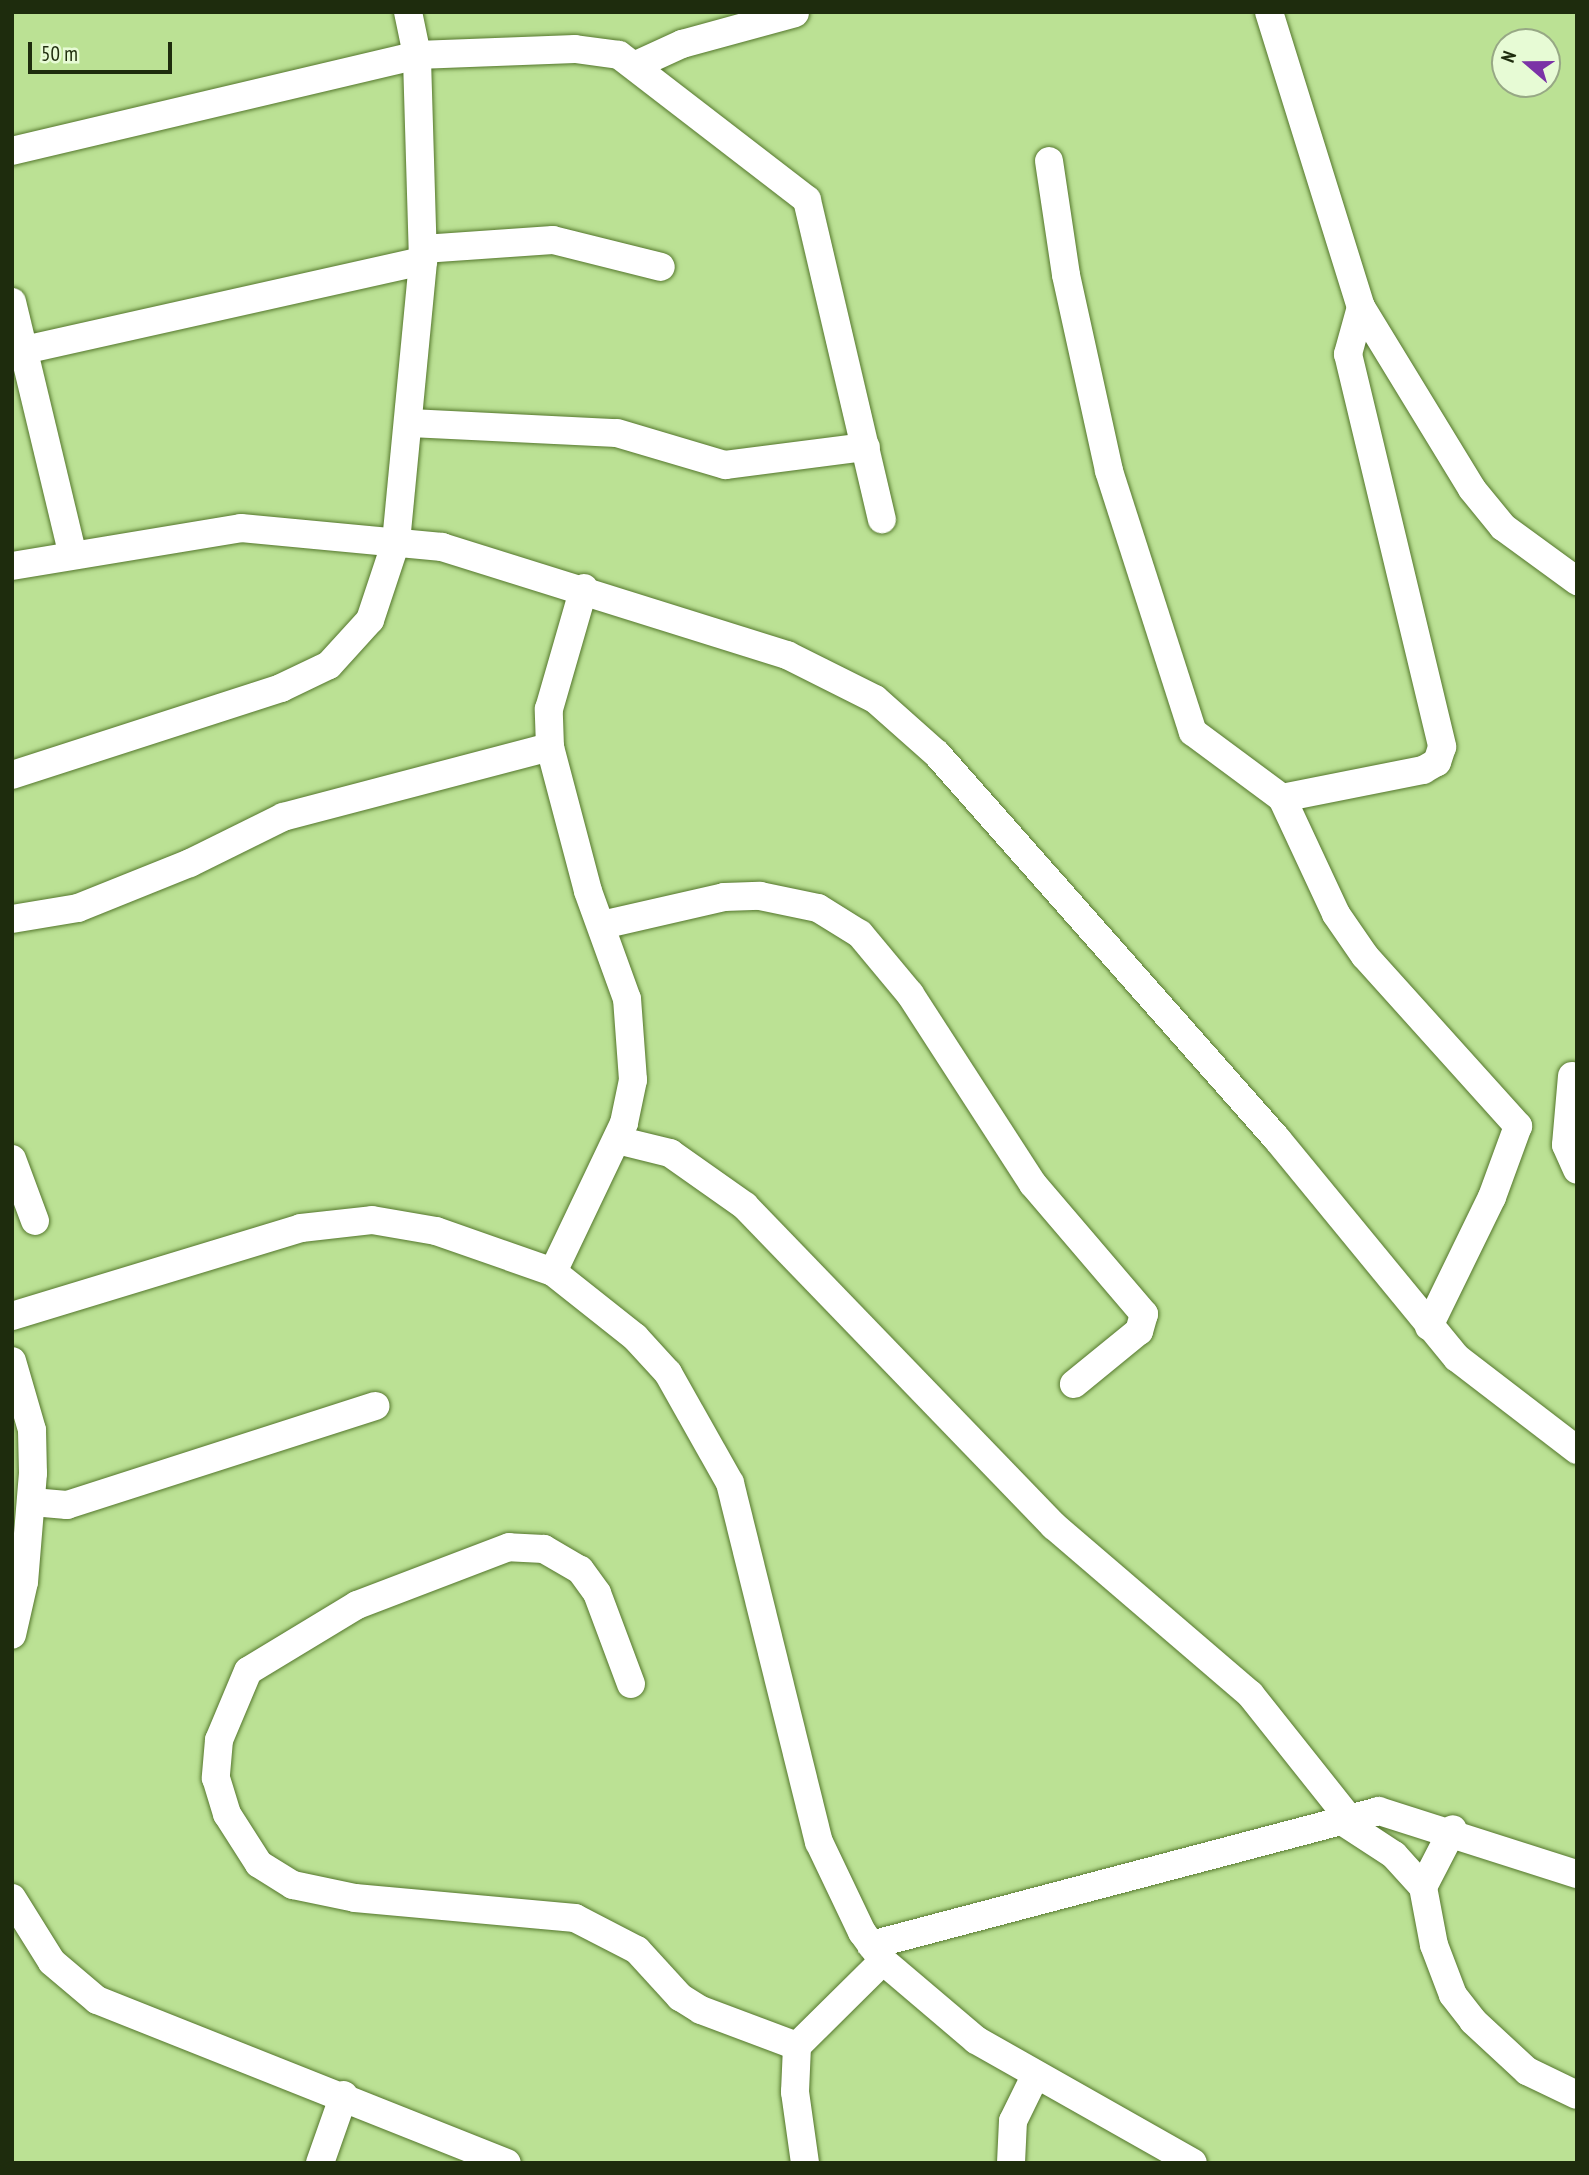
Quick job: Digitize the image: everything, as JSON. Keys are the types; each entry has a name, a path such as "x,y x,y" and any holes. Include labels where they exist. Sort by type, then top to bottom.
{"street":[{"path":"12,775 281,688 329,665 370,620 396,542 410,423 423,255 416,55 408,12"},
{"path":"1269,12 1361,307 1472,489 1503,527 1577,581"},
{"path":"636,65 682,44 795,13"},
{"path":"12,151 416,55 602,50 636,65 807,200 882,519"},
{"path":"1049,162 1088,386 1177,691 1194,732 1210,749 1282,798 1336,914 1365,956 1518,1126 1492,1197 1429,1326"},
{"path":"24,350 423,255 553,240 661,267"},
{"path":"12,302 72,552"},
{"path":"1282,798 1423,771 1437,762 1442,747 1348,354 1361,307"},
{"path":"410,423 617,433 725,465 866,447"},
{"path":"12,566 72,552 241,528 442,547 584,588 829,673 906,726 1277,1139 1429,1326 1491,1390 1577,1450"},
{"path":"553,1272 617,1140 634,1080 634,1038 550,747 549,709 584,588"},
{"path":"12,919 78,908 190,863 283,817 550,747"},
{"path":"602,925 724,897 760,896 818,908 860,934 910,994 1033,1184 1144,1314 1139,1331 1074,1384"},
{"path":"1572,1076 1566,1145 1577,1170"},
{"path":"617,1140 670,1153 745,1206 1054,1526 1250,1694 1343,1818 1394,1854 1423,1887 1434,1945 1453,1995 1518,2064 1577,2095"},
{"path":"12,1159 35,1221"},
{"path":"12,1317 301,1228 372,1220 436,1231 553,1272 635,1337 668,1373 730,1483 819,1842 877,1953 976,2040 1192,2163"},
{"path":"12,1361 32,1430 32,1502 12,1635"},
{"path":"32,1502 67,1505 376,1406"},
{"path":"631,1684 597,1593 580,1570 544,1549 509,1547 357,1605 248,1671 219,1740 216,1778 227,1814 259,1864 293,1885 355,1898 555,1912 637,1950 680,1997 701,2010 797,2046"},
{"path":"805,2163 795,2092 797,2046 877,1953 1343,1818 1404,1814 1577,1874"},
{"path":"1423,1887 1452,1829"},
{"path":"12,1898 52,1962 97,2000 344,2095 508,2163"},
{"path":"1011,2163 1013,2120 1035,2076"},
{"path":"320,2163 344,2095"}]}
